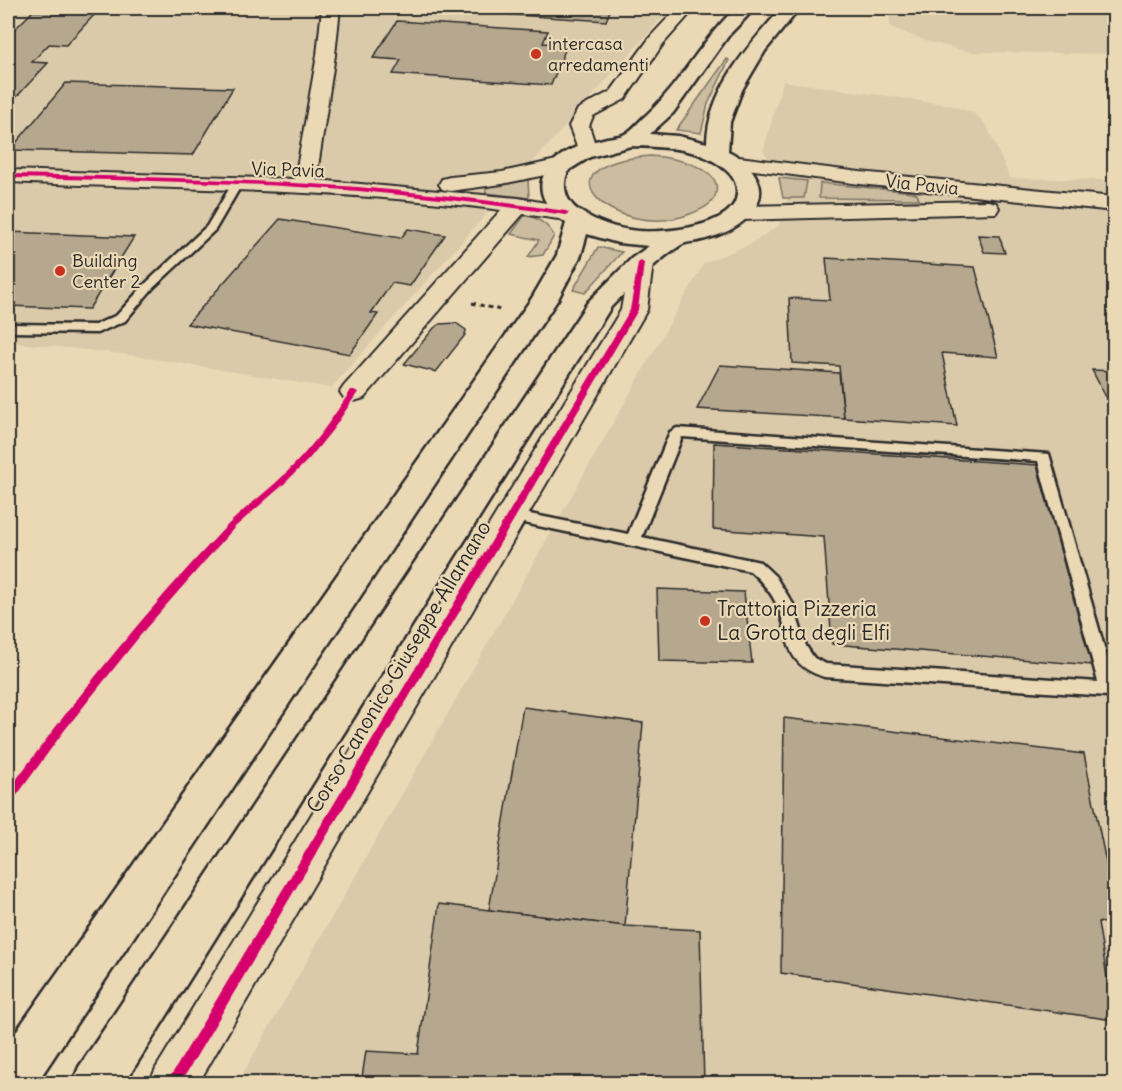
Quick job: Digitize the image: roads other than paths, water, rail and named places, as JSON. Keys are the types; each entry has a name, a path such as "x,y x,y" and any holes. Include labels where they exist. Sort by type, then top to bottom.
{"main road":[{"path":"632,140 666,109 722,32 746,8"},
{"path":"724,158 719,124 735,80 791,8"},
{"path":"632,140 662,140 691,145 724,158 743,174 749,187 748,200 740,213 724,224 702,233 675,238 629,236 606,232 572,217 554,197 553,180 561,165 587,150 605,144 632,140"},
{"path":"8,1083 533,317 569,255 572,217"},
{"name":"Corso Canonico Giuseppe Allamano","path":"96,1083 601,302 641,263 675,238"}],"street":[{"path":"304,187 326,55 331,8"},
{"path":"587,150 579,126 585,113 618,95 657,40 686,8"},
{"name":"Via Pavia","path":"724,158 860,178 1114,205"},
{"name":"Via Pavia","path":"374,189 501,178 561,165"},
{"name":"Via Pavia","path":"8,176 122,178 374,189 519,205 572,217"},
{"path":"354,392 519,205"},
{"name":"Via Pavia","path":"740,213 1114,205"},
{"name":"Corso Canonico Giuseppe Allamano","path":"171,1083 634,309 641,263"}],"lane":[{"path":"8,328 97,329 121,318 149,286 211,228 237,184"},
{"path":"510,515 755,566 770,580 785,604 798,648 808,663 824,670 1108,689 1044,457 677,432 633,540"}],"place":[{"name":"intercasa arredamenti","path":"536,54"},
{"name":"Building Center 2","path":"60,271"},
{"name":"Trattoria Pizzeria La Grotta degli Elfi","path":"705,621"}]}
